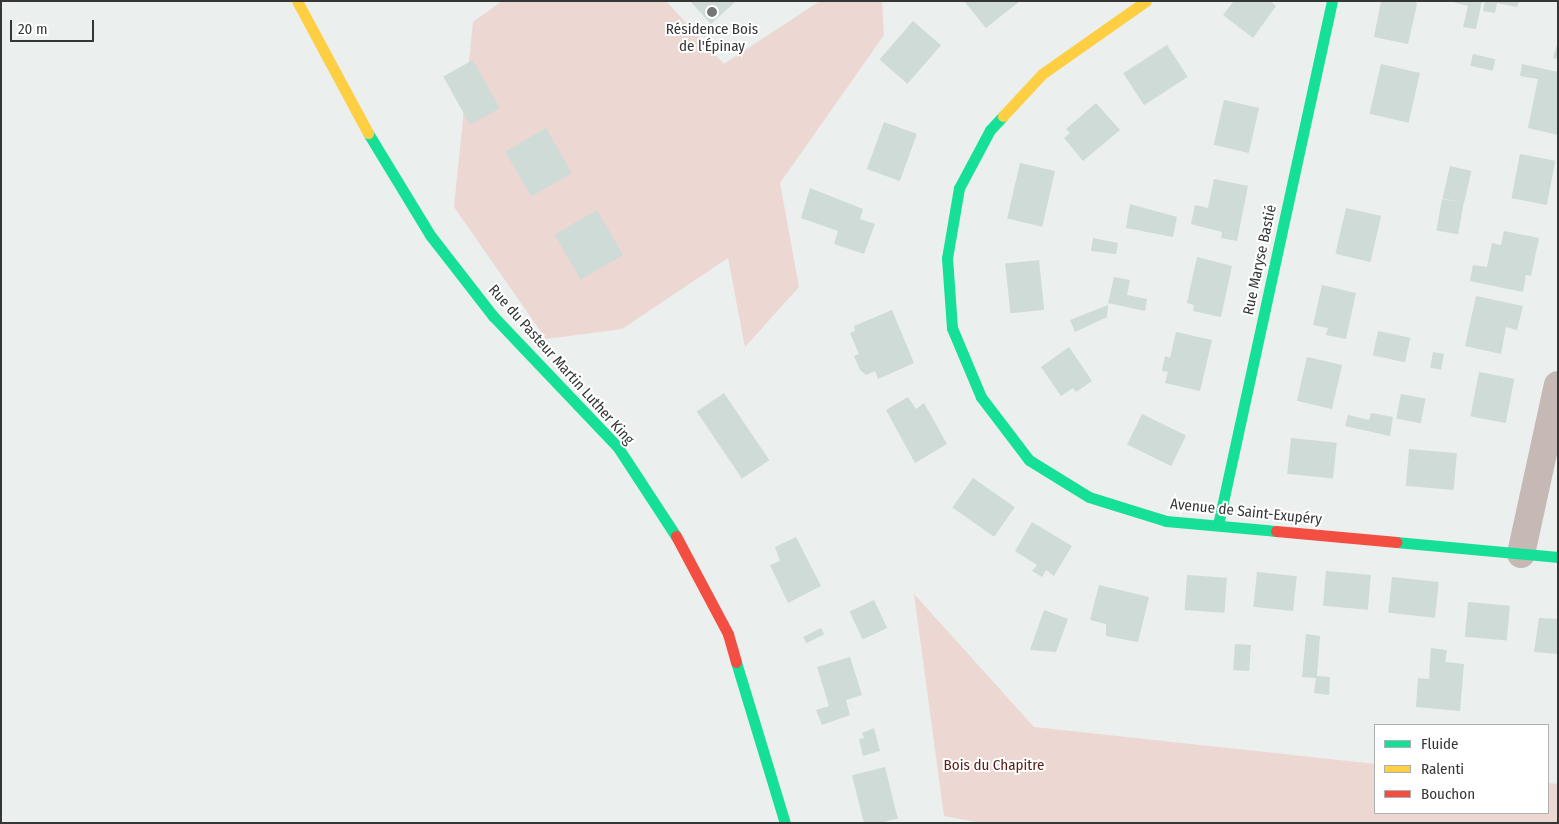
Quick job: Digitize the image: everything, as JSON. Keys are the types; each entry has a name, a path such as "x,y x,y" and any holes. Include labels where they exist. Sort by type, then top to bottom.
{"street":[{"name":"Rue du Pasteur Martin Luther King","path":"297,1 377,149 430,235 493,316 617,446 675,534 728,634 785,823"},
{"name":"Avenue de Saint-Exupéry","path":"1146,1 1042,74 990,130 959,188 947,258 952,328 981,397 1029,460 1089,497 1166,520 1558,557"},
{"name":"Rue Maryse Bastié","path":"1218,525 1332,1"},
{"path":"1522,554 1558,385"}],"green space":[{"path":"502,1 666,1 724,64 820,1 882,1 884,35 780,183 799,287 745,347 728,258 622,329 546,339 454,207 473,22"},
{"name":"Bois du Chapitre","path":"914,594 1034,727 1374,764 1374,814 1549,814 1549,783 1558,784 1558,823 982,823 944,816"}],"building":[{"name":"Résidence Bois de l'Épinay","path":"690,1 736,1 711,24"},
{"path":"964,1 1020,1 986,28"},
{"path":"1234,1 1270,1 1276,6 1253,38 1223,15"},
{"path":"1381,1 1415,1 1417,4 1408,44 1374,37"},
{"path":"1449,1 1482,1 1476,29 1463,27 1468,6"},
{"path":"1485,1 1519,1 1517,7 1497,3 1495,13 1483,11"},
{"path":"913,21 941,45 907,84 880,59"},
{"path":"1558,41 1558,59 1553,58"},
{"path":"1167,45 1188,77 1144,105 1123,73"},
{"path":"1473,54 1495,59 1493,71 1470,66"},
{"path":"473,60 500,108 470,125 443,76"},
{"path":"1381,64 1420,73 1409,123 1370,114"},
{"path":"1522,64 1558,72 1558,135 1528,128 1538,79 1520,76"},
{"path":"1224,100 1259,108 1249,153 1214,145"},
{"path":"1096,103 1120,130 1083,161 1064,138 1070,133 1066,129"},
{"path":"884,122 917,134 900,181 867,169"},
{"path":"546,128 572,173 531,197 505,152"},
{"path":"1520,154 1555,161 1547,205 1511,198"},
{"path":"1020,163 1055,171 1042,227 1007,219"},
{"path":"1450,166 1471,171 1464,203 1443,198"},
{"path":"1214,179 1248,186 1237,241 1221,238 1222,232 1191,224 1195,205 1208,208"},
{"path":"810,188 863,209 860,219 875,224 864,254 834,244 838,231 801,218"},
{"path":"1442,199 1464,203 1458,234 1436,231"},
{"path":"1130,204 1177,217 1173,237 1126,228"},
{"path":"1346,208 1381,216 1371,262 1335,254"},
{"path":"597,210 623,255 581,280 555,234"},
{"path":"1504,231 1539,238 1531,276 1526,275 1523,292 1470,281 1473,265 1487,267 1492,243 1501,245"},
{"path":"1093,238 1118,243 1116,254 1091,251"},
{"path":"1197,257 1232,266 1221,317 1193,311 1194,305 1187,303"},
{"path":"1039,260 1044,310 1010,313 1005,264"},
{"path":"1114,277 1130,280 1127,295 1147,299 1145,311 1108,303"},
{"path":"1322,285 1356,293 1346,339 1326,335 1328,328 1313,325"},
{"path":"1476,296 1523,306 1517,330 1506,327 1501,354 1465,346"},
{"path":"1108,305 1107,317 1075,332 1070,320"},
{"path":"892,310 914,363 878,379 875,371 866,375 860,370 854,356 859,354 850,333 855,331 854,326"},
{"path":"1378,331 1410,338 1405,362 1373,355"},
{"path":"1176,332 1212,340 1200,391 1165,383 1168,372 1162,371 1165,356 1170,358"},
{"path":"1069,347 1092,381 1076,392 1073,388 1061,396 1041,367"},
{"path":"1433,352 1444,354 1441,370 1430,368"},
{"path":"1307,357 1342,365 1332,409 1297,401"},
{"path":"1479,372 1514,379 1506,423 1470,416"},
{"path":"724,393 769,460 742,479 697,411"},
{"path":"1401,394 1426,399 1421,423 1396,419"},
{"path":"908,397 916,409 924,403 947,444 915,463 886,410"},
{"path":"1371,413 1393,417 1390,436 1345,426 1348,415 1369,420"},
{"path":"1142,414 1186,435 1171,466 1127,445"},
{"path":"1291,438 1337,443 1333,479 1287,474"},
{"path":"1409,449 1457,453 1454,490 1406,486"},
{"path":"973,478 1015,507 994,537 952,507"},
{"path":"1032,522 1072,546 1054,576 1046,570 1042,577 1032,571 1037,565 1015,551"},
{"path":"796,537 821,586 788,603 770,565 780,561 775,547"},
{"path":"1326,571 1371,575 1368,610 1323,606"},
{"path":"1257,572 1297,576 1293,611 1253,607"},
{"path":"1187,575 1227,578 1224,613 1185,610"},
{"path":"1392,577 1439,582 1435,618 1388,613"},
{"path":"1099,585 1149,597 1138,642 1106,636 1106,624 1090,620"},
{"path":"874,600 887,628 863,640 850,611"},
{"path":"1468,602 1510,606 1507,641 1465,637"},
{"path":"1044,610 1068,619 1056,652 1030,650"},
{"path":"1539,618 1558,619 1558,654 1534,652"},
{"path":"821,628 824,634 806,643 803,637"},
{"path":"1306,634 1320,636 1317,676 1330,677 1329,695 1314,693 1316,678 1302,677"},
{"path":"1235,644 1251,645 1249,671 1233,670"},
{"path":"1431,648 1447,650 1445,662 1464,664 1460,711 1416,707 1418,678 1429,679"},
{"path":"850,657 862,695 846,700 850,715 822,725 816,710 829,706 817,667"},
{"path":"874,728 880,751 863,756 859,739 864,738 862,733"},
{"path":"885,767 898,818 879,823 864,823 852,775"}],"traffic: fast":[{"path":"1218,525 1332,1"},
{"path":"1003,116 990,130 959,188 947,258 952,328 981,397 1029,460 1089,497 1166,521 1276,531"},
{"path":"368,133 430,235 493,316 617,446 676,536"},
{"path":"1396,542 1558,557"},
{"path":"736,662 785,823"}],"traffic: slow":[{"path":"297,1 368,133"},
{"path":"1003,116 1042,74 1146,1"}],"traffic: jam":[{"path":"1276,531 1396,542"},
{"path":"676,536 728,634 736,662"}],"place":[{"name":"Résidence Bois de l'Épinay","path":"712,12"}]}
